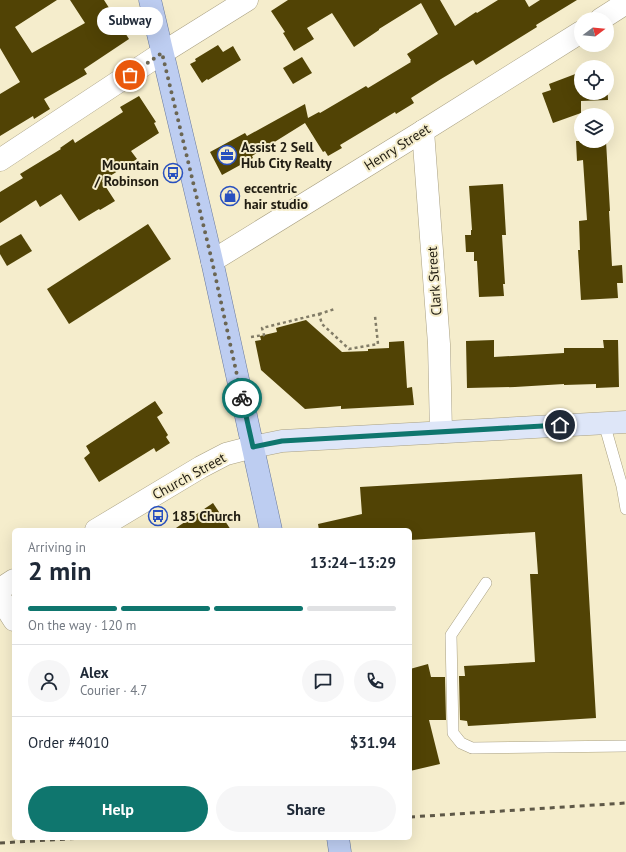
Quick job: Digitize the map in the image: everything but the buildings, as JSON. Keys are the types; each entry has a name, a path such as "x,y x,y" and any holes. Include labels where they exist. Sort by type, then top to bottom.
{"main road":[{"path":"150,0 212,261 271,528"},
{"path":"338,840 340,852"}],"street":[{"path":"0,160 162,53 247,0"},
{"path":"612,12 626,3"},
{"name":"Henry Street","path":"212,261 574,36"},
{"name":"Clark Street","path":"423,131 439,344 441,432"},
{"name":"Church Street","path":"99,528 201,467 226,454 282,441 626,422"},
{"path":"0,589 12,581"},
{"path":"0,598 12,617"}],"lane":[{"path":"604,423 622,486 626,509"},
{"path":"486,583 451,635 453,733 461,743 472,748 626,746"}],"path":[{"path":"251,337 264,335 262,328 335,309"},
{"path":"319,314 322,324 349,349 378,344 375,316"}],"railway":[{"path":"412,817 626,803"},
{"path":"0,843 50,840"}],"way so far":[{"path":"130,75 162,53 212,261 242,398"}],"place":[{"name":"Subway","path":"130,75"},
{"name":"Assist 2 Sell Hub City Realty","path":"227,155"},
{"name":"Mountain / Robinson","path":"173,173"},
{"name":"eccentric hair studio","path":"230,196"},
{"name":"185 Church","path":"158,516"}],"route":[{"path":"242,398 253,447 278,441 560,425"}]}
